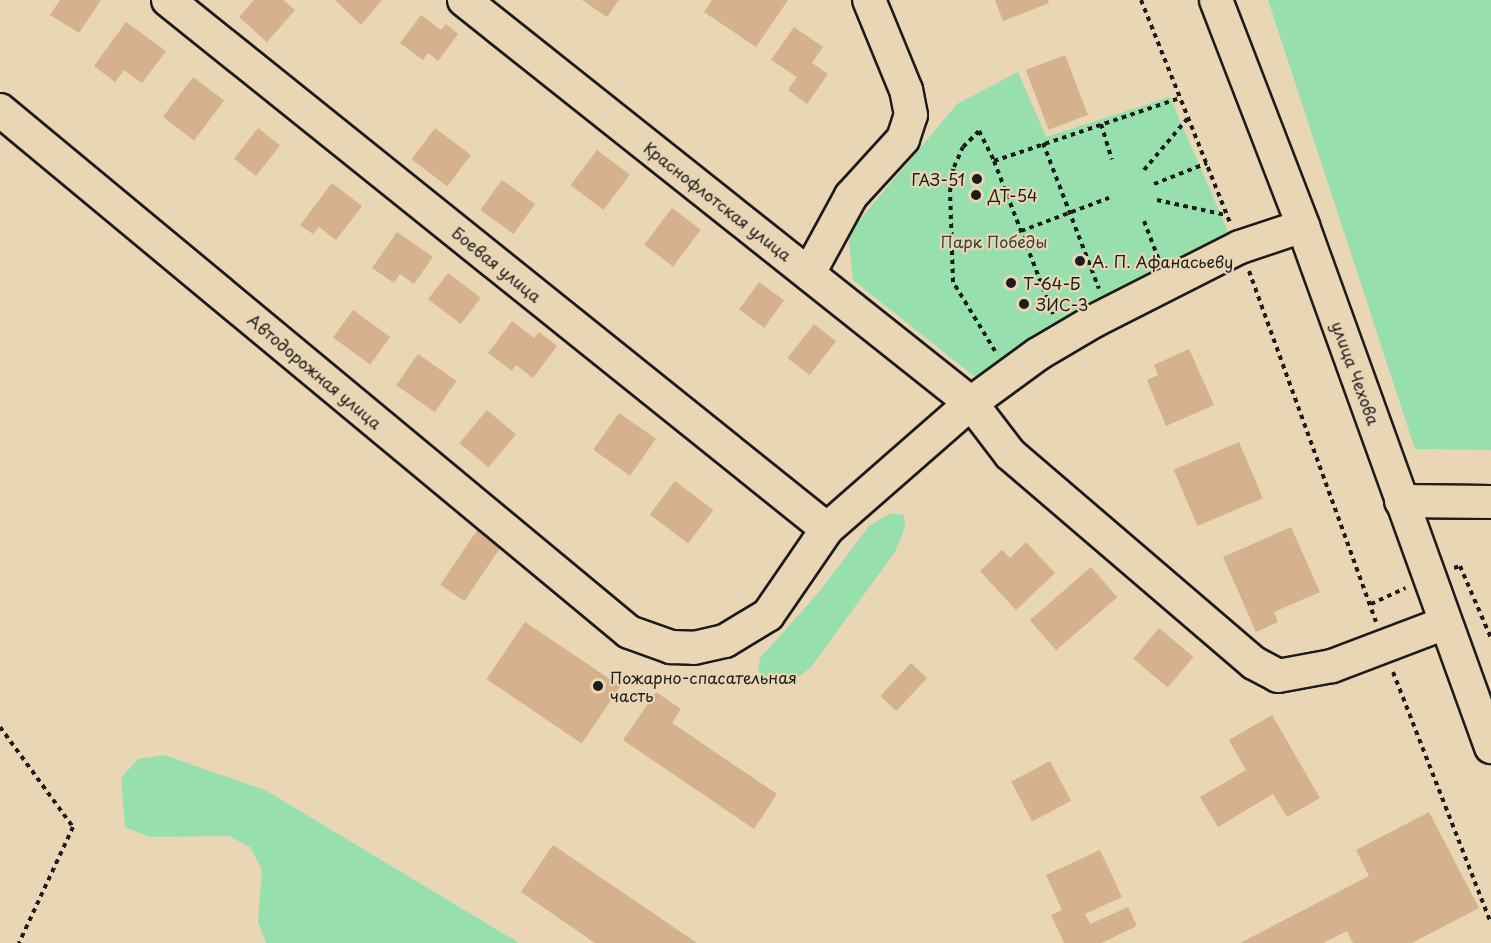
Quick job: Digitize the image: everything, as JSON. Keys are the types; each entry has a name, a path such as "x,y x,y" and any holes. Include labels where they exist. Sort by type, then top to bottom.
{"street":[{"name":"Боевая улица","path":"168,0 827,529"},
{"name":"Краснофлотская улица","path":"464,0 971,403 1010,454 1254,663 1278,676 1332,666 1445,623"},
{"path":"809,273 851,196 903,139 911,115 906,90 869,0"},
{"name":"улица Чехова","path":"1216,0 1303,225 1491,747"},
{"name":"Автодорожная улица","path":"0,110 629,632 671,647 694,648 725,641 748,630 768,615 827,529"},
{"path":"827,529 971,403 1038,354 1094,321 1240,247 1303,225"},
{"path":"1401,501 1491,502"}],"path":[{"path":"1141,0 1240,247 1383,645 1491,923"},
{"path":"994,161 1180,98"},
{"path":"1144,170 1188,118"},
{"path":"1101,124 1112,159"},
{"path":"996,354 952,282 950,191 963,147 979,131 994,161 1056,321"},
{"path":"1043,143 1102,295"},
{"path":"1154,184 1207,164"},
{"path":"1021,231 1109,198"},
{"path":"1157,200 1227,215"},
{"path":"1144,221 1162,266"},
{"path":"0,727 73,827 19,943"}],"green space":[{"path":"1268,0 1491,0 1491,450 1415,449"},
{"name":"Парк Победы","path":"1018,72 1046,137 1170,97 1230,236 980,381 853,280 848,234 957,104"},
{"path":"891,513 904,515 905,527 895,552 811,667 790,684 778,686 758,671 760,658 820,591 869,526"},
{"path":"164,755 265,790 519,943 266,943 258,921 262,870 250,847 229,836 150,837 125,827 121,778 138,759"}],"building":[{"path":"60,0 101,0 79,33 50,15"},
{"path":"254,0 283,0 295,10 267,42 239,17"},
{"path":"335,0 382,0 361,25"},
{"path":"582,0 619,0 607,17"},
{"path":"712,0 788,0 756,47 704,12"},
{"path":"995,0 1048,0 1049,3 1003,21"},
{"path":"421,15 441,30 446,24 458,34 438,61 428,53 423,60 400,43"},
{"path":"126,22 166,51 142,83 124,70 115,82 94,66"},
{"path":"794,27 823,47 812,63 828,74 807,104 788,90 797,77 771,60"},
{"path":"1065,55 1088,115 1049,130 1026,70"},
{"path":"193,77 224,100 194,140 163,117"},
{"path":"258,128 280,145 256,176 234,159"},
{"path":"435,128 471,155 447,186 412,159"},
{"path":"597,150 630,175 603,210 571,185"},
{"path":"502,180 535,204 513,234 480,210"},
{"path":"332,183 362,206 336,240 319,227 313,234 300,225"},
{"path":"672,208 701,230 673,266 644,245"},
{"path":"397,232 433,257 414,284 400,274 394,283 372,268"},
{"path":"448,273 481,298 461,324 428,299"},
{"path":"759,282 784,300 764,328 739,310"},
{"path":"353,310 390,337 370,365 333,338"},
{"path":"512,321 534,338 539,332 557,346 533,378 516,365 512,371 488,353"},
{"path":"814,324 836,341 810,375 788,358"},
{"path":"1189,349 1214,405 1166,426 1147,380 1158,375 1154,365"},
{"path":"418,354 457,381 435,412 396,385"},
{"path":"487,410 516,434 488,467 459,443"},
{"path":"619,413 656,439 630,476 593,450"},
{"path":"1239,442 1263,498 1197,526 1174,470"},
{"path":"675,481 713,510 688,543 650,515"},
{"path":"480,526 504,542 464,601 440,585"},
{"path":"1291,527 1320,592 1274,612 1278,622 1256,632 1223,557"},
{"path":"1026,542 1055,573 1016,610 980,571 1002,550 1010,558"},
{"path":"1091,567 1117,597 1056,650 1030,620"},
{"path":"525,622 620,686 582,744 486,679"},
{"path":"1159,628 1193,657 1168,688 1133,659"},
{"path":"911,663 927,678 896,711 880,696"},
{"path":"656,692 681,709 672,723 777,794 754,829 623,740"},
{"path":"1272,715 1320,798 1287,817 1273,794 1218,827 1200,797 1246,770 1229,740"},
{"path":"1050,761 1071,801 1032,821 1011,782"},
{"path":"1429,812 1479,908 1412,943 1353,943 1347,931 1323,943 1240,943 1369,876 1356,850"},
{"path":"553,845 697,943 595,943 521,892"},
{"path":"1100,850 1122,897 1085,914 1090,924 1128,907 1137,926 1101,943 1064,943 1051,915 1062,910 1046,875"}],"place":[{"name":"ГАЗ-51","path":"977,179"},
{"name":"ДТ-54","path":"976,195"},
{"name":"А. П. Афанасьеву","path":"1080,261"},
{"name":"Т-64-Б","path":"1011,283"},
{"name":"ЗИС-3","path":"1024,304"},
{"name":"Пожарно-спасательная часть","path":"598,686"}]}
